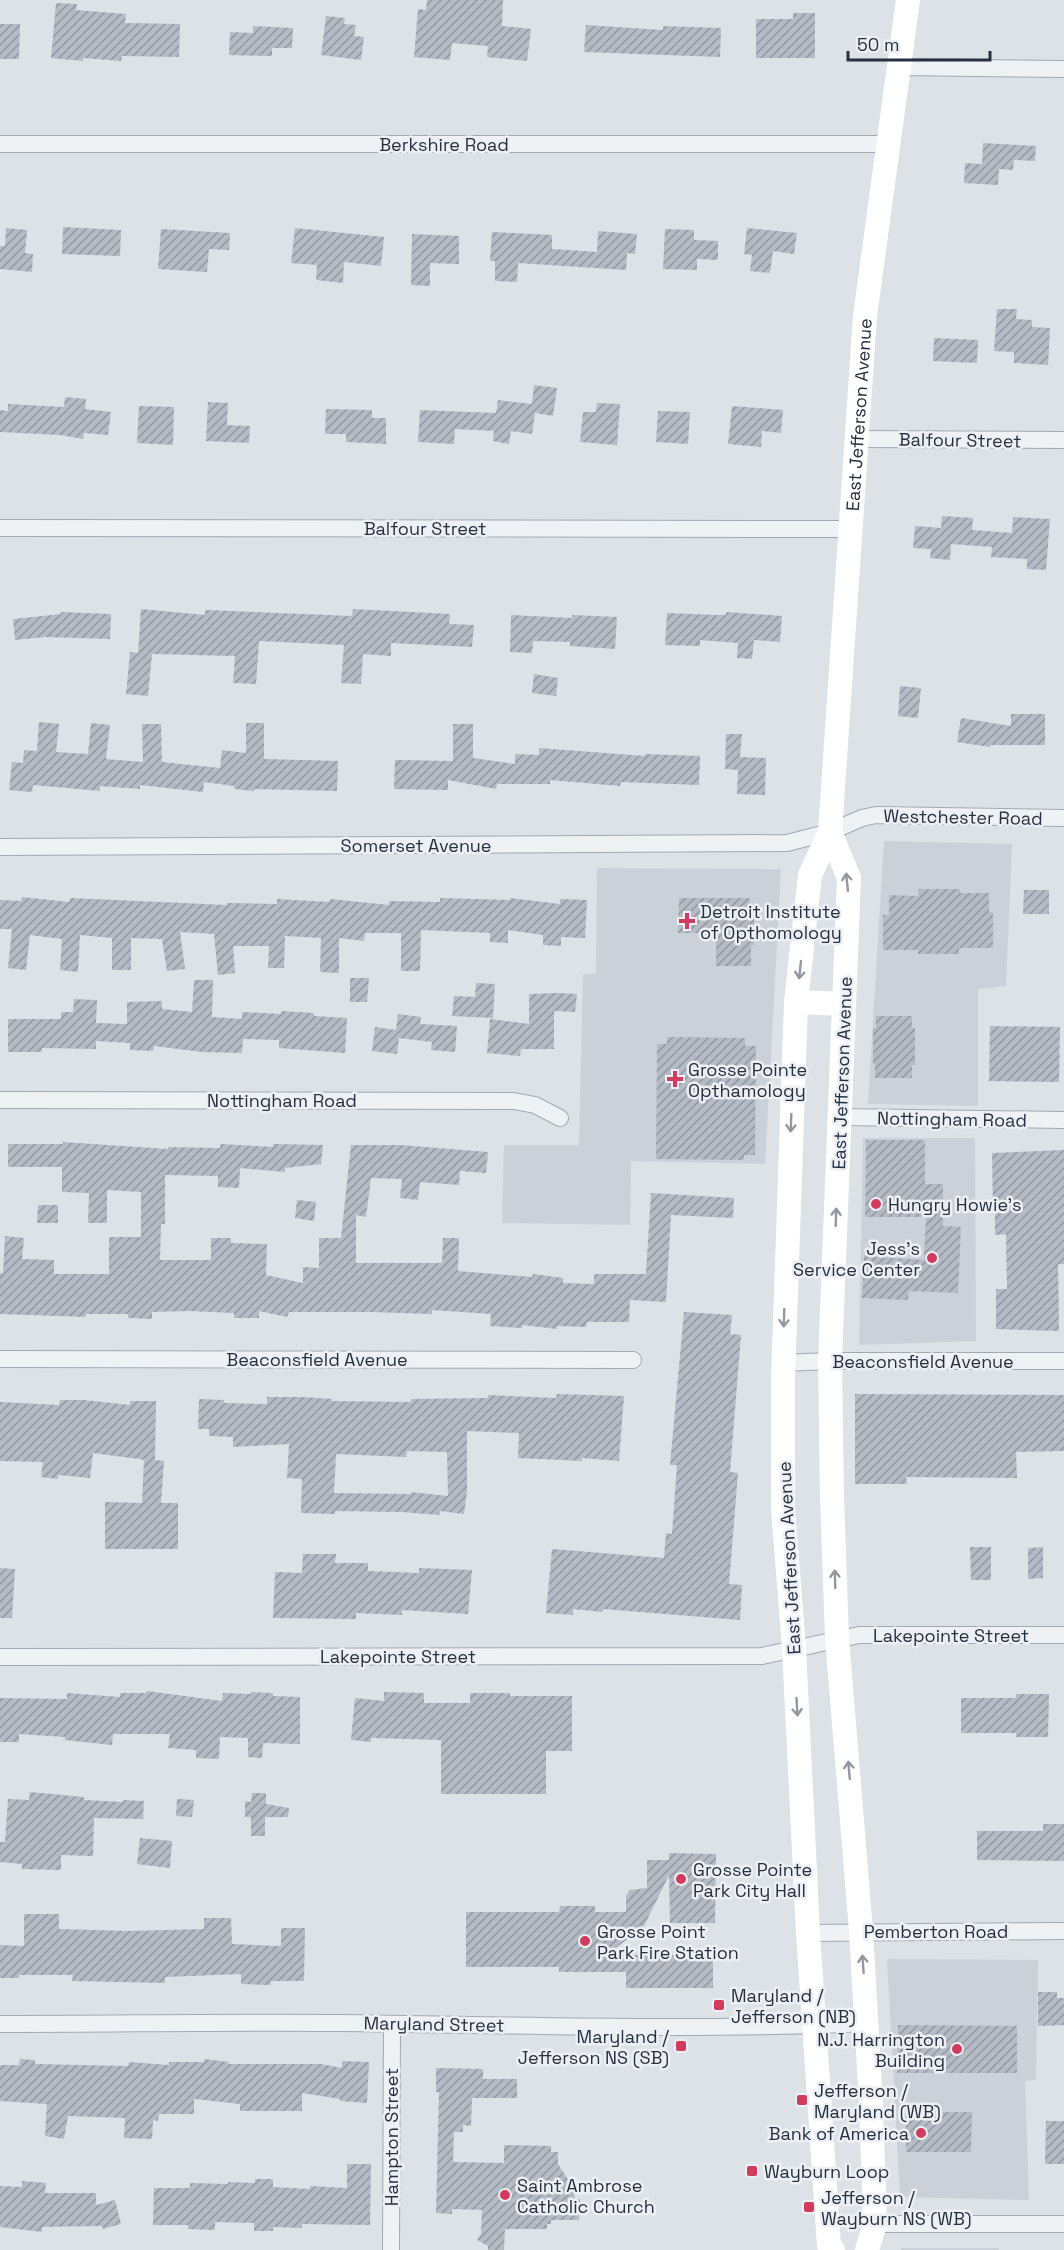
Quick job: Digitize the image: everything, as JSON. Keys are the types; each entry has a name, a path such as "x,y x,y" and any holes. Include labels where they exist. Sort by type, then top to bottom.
{"main road":[{"name":"East Jefferson Avenue","path":"833,2250 829,2246 814,2025 794,1648 783,1509 783,1363 796,1002 810,875 830,832 865,316 908,0"},
{"name":"East Jefferson Avenue","path":"830,832 849,879 830,1360 837,1638 861,1931 876,2224 867,2250"},
{"path":"796,1002 844,1004"}],"street":[{"path":"898,68 1064,69"},
{"name":"Berkshire Road","path":"0,144 887,144"},
{"name":"Balfour Street","path":"856,439 1064,441"},
{"name":"Balfour Street","path":"0,528 850,528"},
{"name":"Westchester Road","path":"830,832 862,818 876,815 1064,818"},
{"name":"Somerset Avenue","path":"0,847 787,843 830,832"},
{"name":"Nottingham Road","path":"0,1100 514,1101 535,1105 560,1118"},
{"name":"Nottingham Road","path":"840,1117 1064,1120"},
{"name":"Beaconsfield Avenue","path":"0,1359 633,1360"},
{"name":"Beaconsfield Avenue","path":"783,1363 830,1360 1064,1361"},
{"name":"Lakepointe Street","path":"0,1657 762,1656 859,1635 1064,1635"},
{"name":"Pemberton Road","path":"808,1933 1064,1931"},
{"name":"Maryland Street","path":"0,2024 814,2025 867,2023"},
{"name":"Hampton Street","path":"391,2250 392,2024"},
{"path":"876,2224 1064,2224"}],"shaded area":[{"path":"884,841 1012,844 1006,986 978,989 978,1106 868,1104"},
{"path":"597,868 781,869 765,1164 631,1161 630,1225 502,1223 504,1145 579,1145 583,975 596,973"},
{"path":"863,1138 975,1138 976,1341 859,1345"},
{"path":"887,1959 1038,1960 1036,2080 1025,2081 1029,2200 900,2197"},
{"path":"901,2248 999,2248 999,2250 901,2250"}],"building":[{"path":"427,0 503,0 502,26 531,29 527,61 487,57 488,46 452,43 450,60 414,57 418,9 426,10"},
{"path":"56,3 77,4 76,10 126,14 125,23 180,24 179,57 122,56 121,61 51,58"},
{"path":"793,13 815,13 815,58 756,58 756,19 793,19"},
{"path":"326,16 345,18 344,24 356,25 354,36 364,37 361,60 321,55"},
{"path":"0,24 20,24 19,59 0,59"},
{"path":"586,25 663,30 663,26 721,28 720,57 584,52"},
{"path":"253,26 293,28 292,48 272,48 272,56 229,55 230,32 253,33"},
{"path":"983,143 1036,146 1035,161 1014,160 1013,170 999,169 998,185 964,183 965,163 982,164"},
{"path":"63,227 121,230 120,256 62,254"},
{"path":"6,228 27,230 25,253 33,254 32,272 0,269 0,246 5,246"},
{"path":"295,228 384,237 381,266 344,262 343,283 316,280 317,265 291,263"},
{"path":"747,228 797,233 794,254 773,251 770,273 750,271 752,255 744,254"},
{"path":"161,229 230,233 229,250 209,249 207,272 158,269"},
{"path":"665,229 694,230 694,240 718,241 718,260 697,259 697,270 663,269"},
{"path":"598,231 637,234 635,254 627,253 626,270 518,263 517,282 495,281 495,261 490,261 492,232 552,235 552,249 597,252"},
{"path":"412,234 459,236 459,264 430,263 430,286 411,285"},
{"path":"997,309 1017,309 1016,319 1032,320 1032,327 1050,328 1048,365 1014,363 1014,352 994,351"},
{"path":"934,338 978,340 977,363 933,361"},
{"path":"534,385 557,388 553,416 535,413 532,434 511,431 509,444 493,441 494,431 455,429 454,444 418,442 420,410 496,413 498,400 532,404"},
{"path":"65,397 86,399 85,409 111,412 108,435 84,433 83,439 60,435 0,432 0,410 8,411 8,404 64,407"},
{"path":"208,402 228,403 227,425 250,426 249,443 206,441"},
{"path":"597,403 620,404 617,445 580,442 583,412 596,412"},
{"path":"139,406 174,407 173,445 137,443"},
{"path":"732,406 783,410 781,433 762,431 761,447 728,444"},
{"path":"326,409 372,410 372,418 386,418 386,444 346,442 346,434 325,434"},
{"path":"658,411 690,412 688,444 656,442"},
{"path":"942,516 973,518 972,530 1012,533 1013,517 1050,519 1046,570 1027,569 1027,559 991,557 992,547 951,544 950,560 930,558 931,549 913,548 915,526 941,528"},
{"path":"141,609 205,615 205,610 352,616 353,609 450,614 449,624 474,625 472,647 391,643 391,656 363,654 361,684 341,683 344,645 259,641 256,684 233,683 235,656 152,654 148,696 126,694 130,652 138,653"},
{"path":"61,612 111,614 110,639 45,637 15,640 13,619 61,614"},
{"path":"726,612 782,616 780,642 754,640 752,659 737,658 738,643 700,640 700,646 665,645 667,613 726,615"},
{"path":"511,615 572,618 572,615 617,617 615,649 570,646 570,642 533,641 532,653 510,652"},
{"path":"534,674 558,678 556,696 532,693"},
{"path":"900,686 921,688 918,718 898,716"},
{"path":"1011,714 1045,714 1045,745 990,745 990,747 957,742 961,718 1011,726"},
{"path":"39,722 59,724 56,752 88,754 91,723 110,725 106,759 143,762 142,724 161,724 162,762 220,768 222,750 246,753 246,723 264,723 264,759 338,761 337,791 254,789 254,791 204,782 203,792 140,785 140,789 100,786 100,791 33,785 32,792 9,790 12,762 23,763 24,750 37,751"},
{"path":"453,724 473,724 473,758 515,764 515,754 539,755 539,748 645,756 645,754 700,756 699,785 621,782 620,786 550,780 550,784 497,784 496,789 448,780 448,790 394,789 395,760 453,761"},
{"path":"726,734 742,734 740,757 766,758 765,795 737,794 738,770 725,769"},
{"path":"919,889 960,889 960,893 989,893 989,912 993,912 993,948 959,948 959,954 918,954 918,950 883,950 883,915 889,915 889,895 918,896"},
{"path":"1024,890 1049,890 1049,914 1023,914"},
{"path":"22,897 69,902 70,898 227,905 227,903 277,904 277,899 329,902 330,899 389,905 389,901 440,902 440,898 510,900 510,898 560,904 560,899 587,900 585,938 561,937 561,946 543,945 543,935 508,930 508,943 490,942 490,933 421,930 420,971 401,971 401,933 365,933 364,941 339,938 339,973 320,972 321,938 285,936 284,968 268,968 269,946 233,946 235,973 218,975 214,934 180,932 185,969 167,971 162,939 131,938 131,970 112,970 112,938 80,935 78,972 60,970 62,939 30,935 26,970 8,968 12,929 0,929 0,900 21,901"},
{"path":"679,898 750,898 750,911 754,911 754,945 751,945 751,966 716,966 716,938 700,938 701,933 678,933"},
{"path":"350,978 369,978 367,1002 350,1002"},
{"path":"194,980 213,980 212,1017 242,1019 242,1012 281,1014 281,1011 347,1018 345,1053 279,1048 279,1040 243,1039 242,1053 202,1052 154,1046 153,1051 130,1050 130,1043 96,1041 96,1049 42,1048 42,1052 8,1052 8,1019 61,1019 61,1012 73,1012 74,999 97,1000 96,1023 127,1024 127,1002 162,1001 162,1009 192,1012"},
{"path":"476,983 495,984 493,1018 452,1016 454,996 475,997"},
{"path":"529,994 577,994 575,1012 554,1011 554,1049 521,1049 520,1056 487,1053 490,1019 529,1024"},
{"path":"398,1014 421,1017 420,1024 457,1026 455,1052 431,1050 432,1042 399,1038 397,1054 372,1051 375,1027 396,1030"},
{"path":"876,1016 912,1016 912,1028 915,1028 915,1065 912,1065 912,1078 875,1078 873,1028 876,1028"},
{"path":"990,1026 1060,1027 1059,1082 989,1081"},
{"path":"667,1037 745,1038 745,1046 756,1046 755,1155 744,1155 744,1160 656,1159 657,1044 667,1044"},
{"path":"866,1140 925,1140 925,1184 943,1184 943,1226 961,1227 958,1293 909,1291 908,1300 862,1298 864,1256 924,1260 926,1217 865,1217"},
{"path":"63,1142 168,1149 168,1147 220,1148 220,1144 273,1147 273,1144 323,1145 321,1164 285,1168 285,1172 240,1168 239,1188 218,1187 218,1176 165,1175 165,1224 161,1224 160,1260 211,1260 211,1238 231,1238 231,1243 267,1244 266,1275 303,1283 303,1267 319,1268 319,1238 341,1238 351,1145 401,1145 488,1152 486,1173 460,1171 459,1185 420,1182 418,1200 400,1198 402,1179 371,1178 366,1217 356,1215 356,1263 442,1263 443,1238 459,1238 458,1271 532,1277 533,1274 563,1278 563,1283 594,1284 594,1274 646,1274 651,1193 734,1198 733,1218 671,1215 666,1302 630,1300 629,1322 587,1322 586,1327 557,1326 557,1329 522,1325 522,1328 490,1326 491,1314 432,1310 432,1314 289,1312 287,1317 259,1311 259,1318 234,1318 234,1313 152,1312 152,1319 128,1318 128,1314 86,1314 86,1317 0,1314 0,1273 3,1273 5,1236 24,1238 22,1259 54,1260 54,1274 109,1274 109,1237 141,1237 141,1192 107,1190 107,1223 88,1223 89,1193 62,1192 62,1167 8,1167 8,1144 63,1144"},
{"path":"1064,1150 1064,1264 1058,1264 1059,1331 996,1329 996,1289 1007,1289 1006,1234 995,1235 992,1153"},
{"path":"297,1200 316,1202 314,1221 295,1218"},
{"path":"38,1205 58,1205 58,1223 37,1223"},
{"path":"684,1312 732,1315 730,1334 741,1335 730,1472 738,1473 729,1584 742,1585 740,1620 603,1609 602,1612 573,1609 573,1615 546,1613 552,1549 664,1558 666,1533 672,1534 677,1465 670,1465"},
{"path":"557,1394 624,1396 619,1461 582,1458 582,1461 518,1458 519,1433 467,1431 467,1492 464,1514 440,1511 439,1515 335,1511 335,1514 301,1513 302,1479 287,1478 289,1444 233,1447 233,1437 209,1436 209,1429 198,1429 199,1399 224,1400 224,1403 267,1404 267,1397 411,1402 411,1399 488,1398 488,1395 556,1398","holes":["407,1451 447,1452 448,1496 411,1492 411,1494 334,1493 336,1454 406,1457"]},
{"path":"855,1394 1064,1395 1064,1451 1016,1452 1017,1478 906,1477 907,1484 855,1484"},
{"path":"60,1400 130,1405 130,1401 156,1401 155,1460 164,1461 161,1503 178,1503 178,1549 105,1549 105,1502 142,1503 144,1460 93,1453 90,1478 58,1475 58,1479 41,1477 43,1462 0,1461 0,1402 59,1405"},
{"path":"970,1547 991,1547 991,1580 971,1580"},
{"path":"1043,1547 1043,1578 1028,1579 1028,1548"},
{"path":"303,1554 336,1554 335,1563 368,1563 368,1571 419,1573 419,1568 472,1570 468,1614 402,1610 402,1615 356,1613 356,1619 273,1618 275,1572 302,1573"},
{"path":"0,1568 15,1569 12,1618 0,1618"},
{"path":"147,1691 222,1701 223,1693 273,1693 273,1696 300,1697 300,1744 263,1743 262,1758 248,1757 248,1738 220,1737 219,1759 196,1758 196,1750 168,1748 170,1734 113,1734 112,1745 65,1740 65,1737 19,1734 19,1742 0,1742 0,1698 67,1699 67,1693 120,1697 120,1693 146,1693"},
{"path":"384,1692 424,1693 424,1703 470,1703 470,1693 510,1693 510,1696 572,1696 572,1751 546,1751 546,1794 441,1794 441,1740 371,1738 371,1742 351,1740 355,1698 384,1701"},
{"path":"1016,1694 1049,1694 1048,1737 1016,1737 1016,1733 961,1733 961,1698 1016,1698"},
{"path":"30,1792 84,1797 84,1800 144,1801 143,1819 94,1818 93,1856 61,1855 61,1870 22,1869 22,1864 0,1862 0,1842 5,1842 8,1799 29,1800"},
{"path":"252,1793 266,1793 266,1804 289,1808 288,1817 265,1817 265,1836 251,1836 251,1817 245,1817 245,1801 251,1802"},
{"path":"177,1799 194,1800 192,1817 176,1816"},
{"path":"1043,1824 1064,1824 1064,1861 977,1860 977,1831 1043,1831"},
{"path":"140,1838 172,1841 170,1868 137,1864"},
{"path":"669,1853 716,1854 715,1923 670,1923 669,1875 644,1926 607,1955 713,1955 713,1988 626,1988 626,1972 559,1972 559,1967 466,1967 466,1912 559,1912 560,1906 595,1906 595,1912 626,1912 626,1896 630,1890 647,1888 647,1860 669,1860"},
{"path":"24,1914 59,1914 59,1929 128,1931 204,1929 204,1918 231,1918 232,1944 281,1946 281,1928 305,1928 304,1981 271,1981 270,1985 241,1984 241,1974 165,1977 165,1983 72,1981 73,1975 19,1975 19,1978 0,1978 0,1945 24,1946"},
{"path":"1038,1992 1057,1992 1057,1998 1064,1998 1064,2025 1038,2026"},
{"name":"N.J. Harrington Building","path":"898,2025 1017,2026 1017,2073 897,2073"},
{"path":"20,2059 35,2060 35,2064 128,2066 129,2062 169,2065 169,2062 204,2062 204,2059 229,2062 228,2064 321,2064 342,2068 342,2061 369,2062 367,2103 340,2101 340,2099 302,2093 302,2111 240,2111 240,2104 194,2099 194,2114 159,2114 158,2121 153,2120 152,2139 124,2138 125,2118 68,2116 64,2139 45,2136 47,2104 0,2101 0,2065 19,2065"},
{"name":"Saint Ambrose Catholic Church","path":"436,2068 483,2069 483,2079 517,2079 517,2098 472,2098 471,2126 463,2125 463,2132 454,2132 453,2162 504,2163 504,2145 551,2146 551,2152 558,2152 558,2164 569,2181 568,2191 575,2192 574,2199 580,2199 579,2220 551,2220 551,2224 547,2224 547,2229 505,2229 504,2250 488,2250 488,2246 477,2240 481,2234 482,2210 452,2209 452,2214 436,2213 439,2092 436,2092"},
{"path":"906,2112 972,2112 971,2152 906,2152"},
{"path":"1046,2121 1064,2121 1064,2164 1045,2164"},
{"path":"347,2164 371,2164 370,2225 302,2224 302,2228 273,2227 273,2231 254,2231 254,2223 215,2222 215,2230 188,2229 188,2225 153,2225 154,2188 190,2188 190,2183 255,2183 255,2179 273,2179 273,2187 347,2188"},
{"path":"22,2181 46,2183 45,2193 96,2193 96,2205 115,2200 121,2224 103,2229 102,2226 42,2227 42,2232 0,2227 0,2186 22,2187"}],"place":[{"name":"Detroit Institute of Opthomology","path":"687,921"},
{"name":"Grosse Pointe Opthamology","path":"675,1079"},
{"name":"Hungry Howie's","path":"876,1204"},
{"name":"Jess's Service Center","path":"932,1258"},
{"name":"Grosse Pointe Park City Hall","path":"681,1879"},
{"name":"Grosse Point Park Fire Station","path":"585,1941"},
{"name":"Maryland / Jefferson (NB)","path":"719,2005"},
{"name":"Maryland / Jefferson NS (SB)","path":"681,2046"},
{"name":"N.J. Harrington Building","path":"957,2049"},
{"name":"Jefferson / Maryland (WB)","path":"802,2100"},
{"name":"Bank of America","path":"921,2133"},
{"name":"Wayburn Loop","path":"752,2171"},
{"name":"Saint Ambrose Catholic Church","path":"505,2195"},
{"name":"Jefferson / Wayburn NS (WB)","path":"809,2207"}]}
